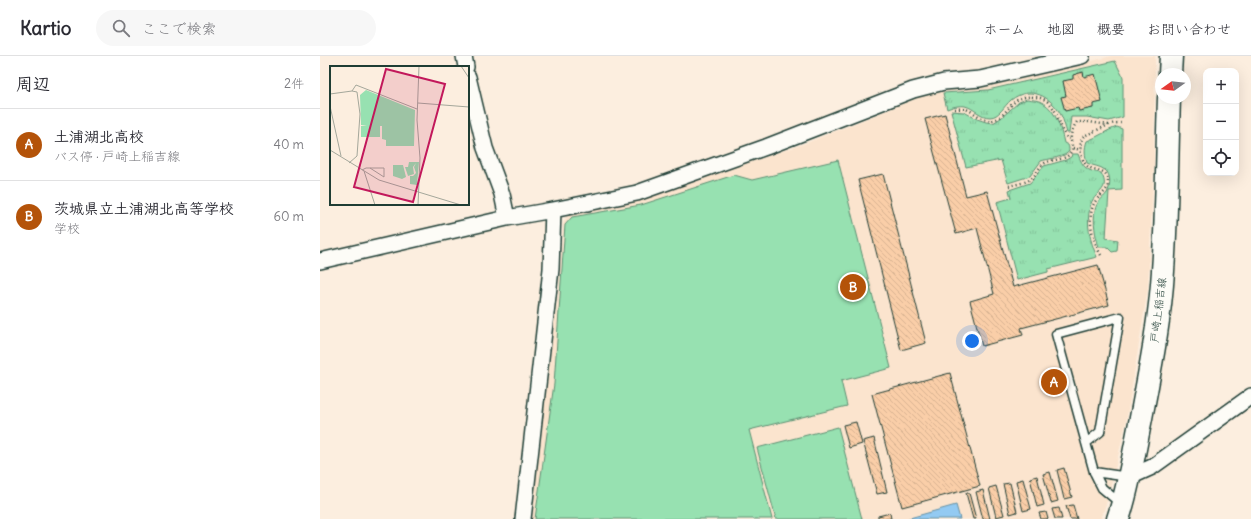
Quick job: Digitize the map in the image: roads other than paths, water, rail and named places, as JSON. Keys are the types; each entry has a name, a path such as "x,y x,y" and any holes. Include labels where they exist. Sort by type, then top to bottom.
{"main road":[{"path":"1170,68 1171,56"},
{"name":"戸崎上稲吉線","path":"1120,512 1130,477 1154,350 1163,272 1169,104"}],"street":[{"path":"464,56 466,66"},
{"path":"320,261 507,218 636,193 766,147 913,90 944,82 980,79 1082,56"},
{"path":"469,82 485,148 502,194 507,218"},
{"path":"523,519 551,269 553,210"},
{"path":"1130,477 1152,467 1251,396"}],"lane":[{"path":"1086,443 1100,432 1120,317 1056,334 1086,443 1094,472 1102,488 1120,512"},
{"path":"1094,472 1130,477"}],"water":[{"path":"956,505 960,519 906,519"}],"place":[{"name":"茨城県立土浦湖北高等学校","path":"853,287"},
{"name":"土浦湖北高校","path":"1054,382"}]}
